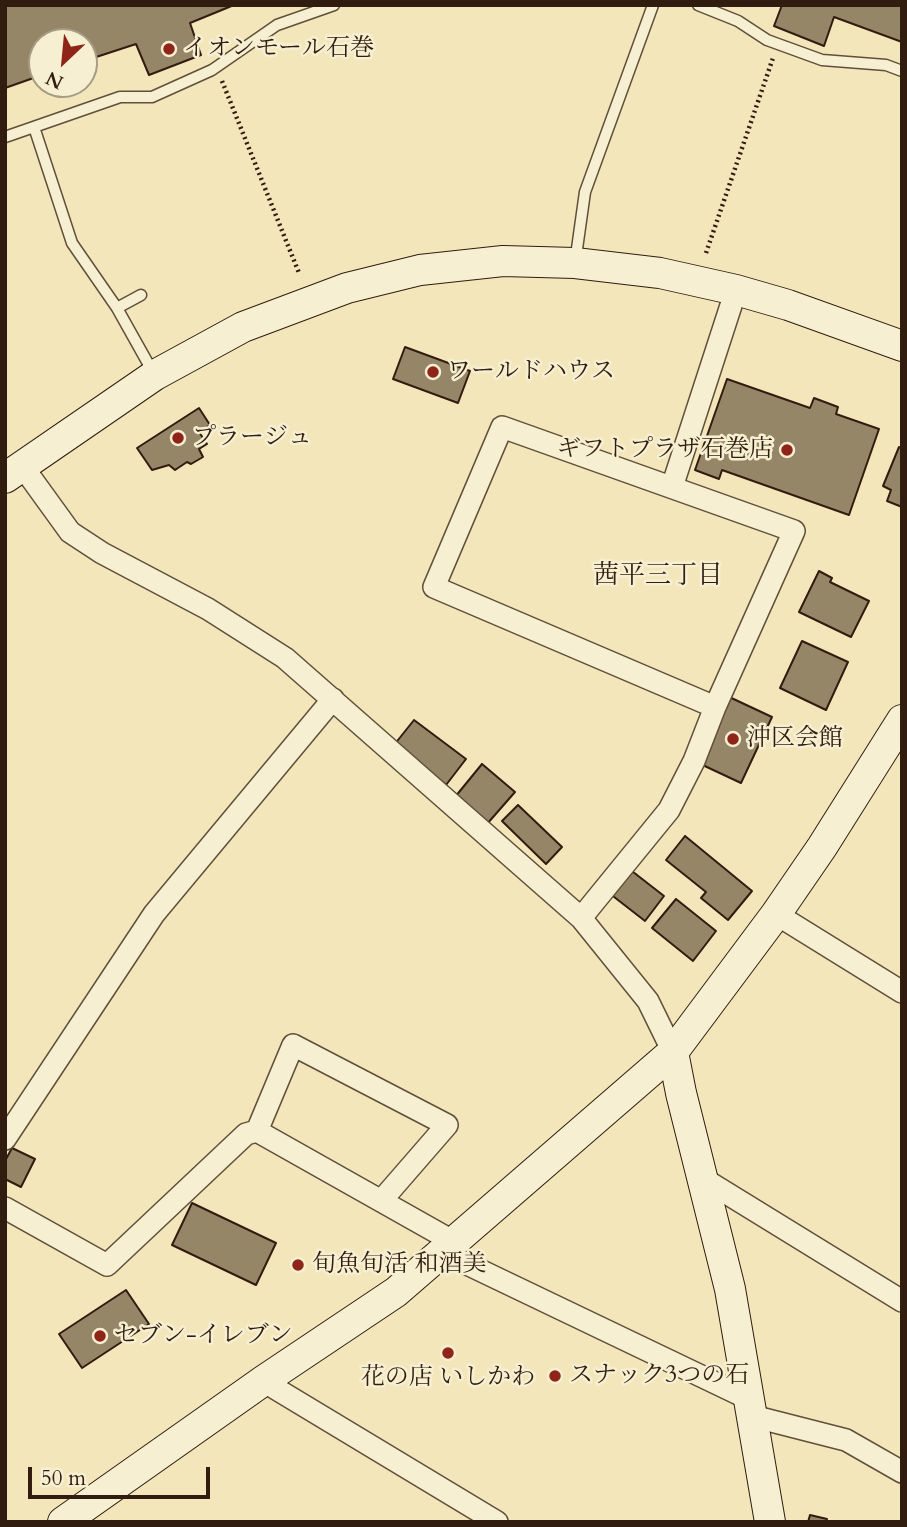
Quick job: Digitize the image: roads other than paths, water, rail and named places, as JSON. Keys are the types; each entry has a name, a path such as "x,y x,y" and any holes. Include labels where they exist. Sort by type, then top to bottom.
{"street":[{"path":"770,1522 730,1289 673,1052 648,1001 581,918 285,658 208,610 102,553 70,532 14,472 155,375 243,327 347,288 420,270 503,261 575,263 660,273 788,305 902,346"},
{"path":"672,487 736,290"},
{"path":"581,918 669,810 694,761 715,707 794,531 502,427 434,587 715,707"},
{"path":"5,1139 154,914 333,699"},
{"path":"62,1522 263,1381 396,1292 673,1052 776,914 902,720"},
{"path":"776,914 902,992"},
{"path":"257,1131 293,1045 447,1125 381,1201"},
{"path":"5,1208 107,1265 246,1134 257,1131 381,1201 448,1247 750,1407 846,1440 902,1472"},
{"path":"702,1178 902,1301"},
{"path":"263,1381 497,1522"}],"lane":[{"path":"5,137 120,97 152,97 216,67 277,25 334,5"},
{"path":"575,263 585,192 653,5"},
{"path":"698,5 738,21 778,45 822,60 886,65 902,71"},
{"path":"34,127 72,243 117,308 155,375"},
{"path":"117,308 141,295"}],"place":[{"name":"イオンモール石巻","path":"169,49"},
{"name":"ワールドハウス","path":"433,372"},
{"name":"プラージュ","path":"178,438"},
{"name":"ギフトプラザ石巻店","path":"787,450"},
{"name":"沖区会館","path":"733,739"},
{"name":"旬魚旬活 和酒美","path":"298,1265"},
{"name":"セブン-イレブン","path":"100,1336"},
{"name":"花の店 いしかわ","path":"448,1353"},
{"name":"スナック3つの石","path":"555,1376"}],"district":[{"name":"茜平三丁目","path":"658,577"}]}
